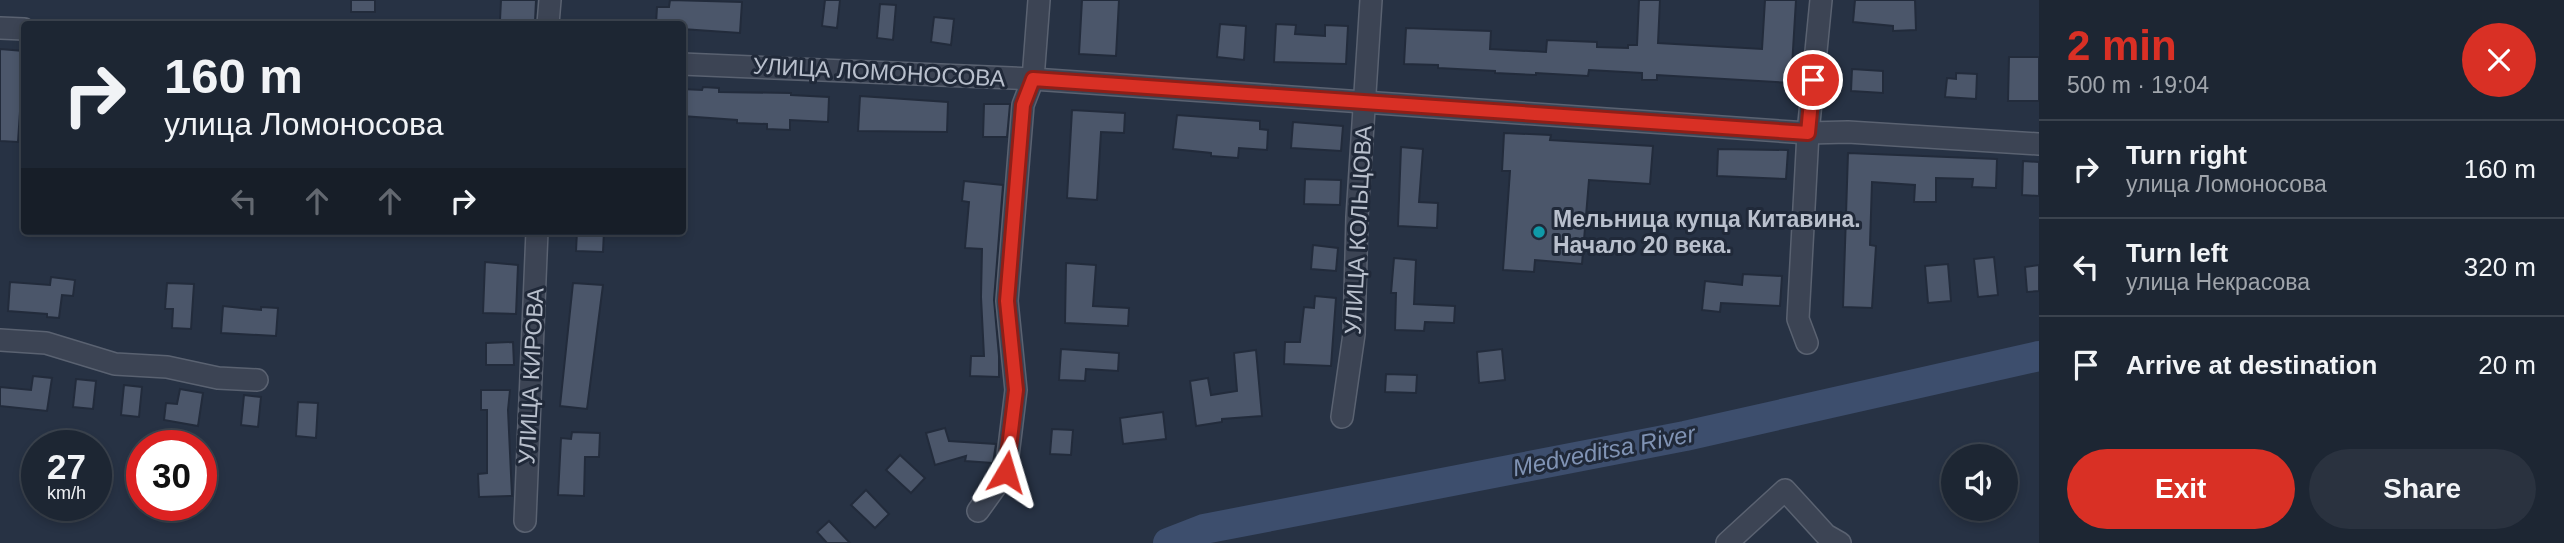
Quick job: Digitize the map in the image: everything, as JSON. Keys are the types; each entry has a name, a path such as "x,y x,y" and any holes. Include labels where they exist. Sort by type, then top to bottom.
{"street":[{"path":"548,21 550,0"},
{"path":"978,512 1006,472 1016,390 1007,301 1023,105 1033,79 1039,0"},
{"name":"УЛИЦА КОЛЬЦОВА","path":"1342,417 1354,334 1357,217 1371,0"},
{"path":"1807,343 1798,319 1808,133 1821,0"},
{"path":"0,28 21,29"},
{"name":"УЛИЦА ЛОМОНОСОВА","path":"686,64 1033,79 1480,112 1808,133 1848,132 2039,144"},
{"name":"УЛИЦА КИРОВА","path":"524,521 537,235"},
{"path":"0,340 46,343 115,364 167,367 218,378 257,380"},
{"path":"1727,543 1785,490 1826,535 1840,543"}],"building":[{"path":"351,0 375,0 375,12 351,12"},
{"path":"501,0 536,0 535,21 500,20"},
{"path":"670,0 742,2 740,33 686,29 686,21 656,21 657,7 669,7"},
{"path":"825,0 840,0 837,28 822,26"},
{"path":"1082,0 1119,0 1116,56 1079,54"},
{"path":"1639,0 1660,0 1658,43 1762,49 1765,0 1796,0 1791,83 1657,75 1657,80 1642,80 1642,73 1589,70 1588,76 1495,73 1438,68 1438,65 1404,64 1406,28 1491,31 1490,49 1546,52 1547,40 1597,42 1597,47 1628,48 1628,45 1637,45"},
{"path":"1855,0 1915,0 1916,30 1893,31 1893,26 1853,22"},
{"path":"880,4 896,5 893,40 877,38"},
{"path":"934,17 954,19 951,45 931,42"},
{"path":"1220,24 1246,26 1244,60 1217,57"},
{"path":"1276,24 1296,25 1295,34 1325,36 1325,25 1348,26 1346,64 1274,62"},
{"path":"0,49 21,51 18,142 0,141"},
{"path":"2009,57 2039,57 2039,101 2008,101"},
{"path":"1852,69 1883,71 1883,93 1851,91"},
{"path":"1956,73 1977,74 1976,99 1945,97 1947,78 1956,79"},
{"path":"703,87 719,88 719,92 791,93 829,97 828,122 790,120 790,130 767,129 767,124 737,123 737,120 686,116 686,89 702,90"},
{"path":"860,96 948,102 947,132 858,131"},
{"path":"984,104 1010,104 1007,137 983,137"},
{"path":"1072,110 1125,113 1124,133 1101,132 1097,200 1067,198"},
{"path":"1177,115 1260,121 1260,129 1268,130 1267,150 1239,148 1238,158 1173,149"},
{"path":"1293,122 1343,126 1341,151 1291,148"},
{"path":"1504,133 1551,135 1550,140 1653,146 1650,184 1589,180 1582,264 1535,260 1534,272 1503,270 1510,171 1502,171"},
{"path":"1401,147 1423,149 1419,202 1438,203 1437,228 1398,226"},
{"path":"1718,149 1788,150 1786,179 1717,176"},
{"path":"1848,153 1997,159 1996,188 1972,187 1973,179 1936,178 1936,202 1914,202 1915,185 1872,182 1870,245 1876,246 1872,308 1843,307"},
{"path":"2023,161 2039,162 2039,196 2022,195"},
{"path":"1305,179 1341,180 1340,205 1304,204"},
{"path":"964,181 1003,185 994,300 999,377 970,376 971,356 984,356 982,249 965,248 969,202 962,201"},
{"path":"577,235 604,235 603,252 576,251"},
{"path":"1313,245 1338,248 1336,271 1311,269"},
{"path":"1994,257 1998,295 1978,297 1974,259"},
{"path":"1394,258 1416,260 1414,304 1455,306 1454,323 1425,322 1424,331 1395,330 1396,293 1391,293"},
{"path":"485,262 518,265 516,314 483,313"},
{"path":"1066,263 1096,265 1093,306 1129,308 1128,326 1065,323"},
{"path":"1948,264 1951,301 1928,303 1925,266"},
{"path":"2039,265 2039,291 2027,292 2025,267"},
{"path":"1743,274 1782,276 1780,306 1721,303 1720,312 1702,310 1705,281 1742,285"},
{"path":"51,277 75,280 73,296 62,295 59,318 47,317 47,314 8,311 10,282 50,285"},
{"path":"167,283 194,284 191,329 172,328 173,309 165,309"},
{"path":"573,283 603,285 587,409 560,406"},
{"path":"1315,296 1336,298 1331,366 1284,364 1285,342 1300,342 1304,307 1314,308"},
{"path":"223,306 261,310 261,307 278,308 276,336 221,333"},
{"path":"513,342 514,365 486,365 486,343"},
{"path":"1061,349 1119,353 1118,371 1086,369 1085,381 1059,380"},
{"path":"1502,349 1505,380 1479,383 1477,352"},
{"path":"1256,350 1262,416 1222,419 1222,422 1196,426 1190,381 1208,378 1211,395 1237,391 1234,353"},
{"path":"1386,374 1417,375 1416,393 1385,392"},
{"path":"33,376 52,378 47,411 0,406 0,387 31,390"},
{"path":"76,379 96,381 93,409 73,407"},
{"path":"124,385 142,387 139,417 121,415"},
{"path":"180,389 203,393 198,426 164,420 166,403 177,404"},
{"path":"481,390 510,390 508,410 512,496 479,497 478,474 487,473 487,410 481,410"},
{"path":"244,395 261,397 258,427 241,425"},
{"path":"298,402 318,403 316,438 296,436"},
{"path":"1163,412 1166,439 1123,444 1120,418"},
{"path":"945,428 949,441 996,444 993,463 965,461 966,456 935,465 926,433"},
{"path":"1052,429 1073,430 1071,455 1050,454"},
{"path":"572,432 600,433 599,457 585,457 584,496 558,495 561,438 571,439"},
{"path":"900,455 925,478 911,493 886,470"},
{"path":"866,490 889,514 875,528 851,505"},
{"path":"829,521 850,543 827,543 817,532"}],"waterway":[{"name":"Medveditsa River","path":"1168,543 1204,529 1685,436 2039,356"}],"place":[{"name":"Мельница купца Китавина. Начало 20 века.","path":"1539,232"}],"route":[{"path":"1006,472 1016,390 1007,301 1023,105 1033,79 1808,133 1813,80"}]}
